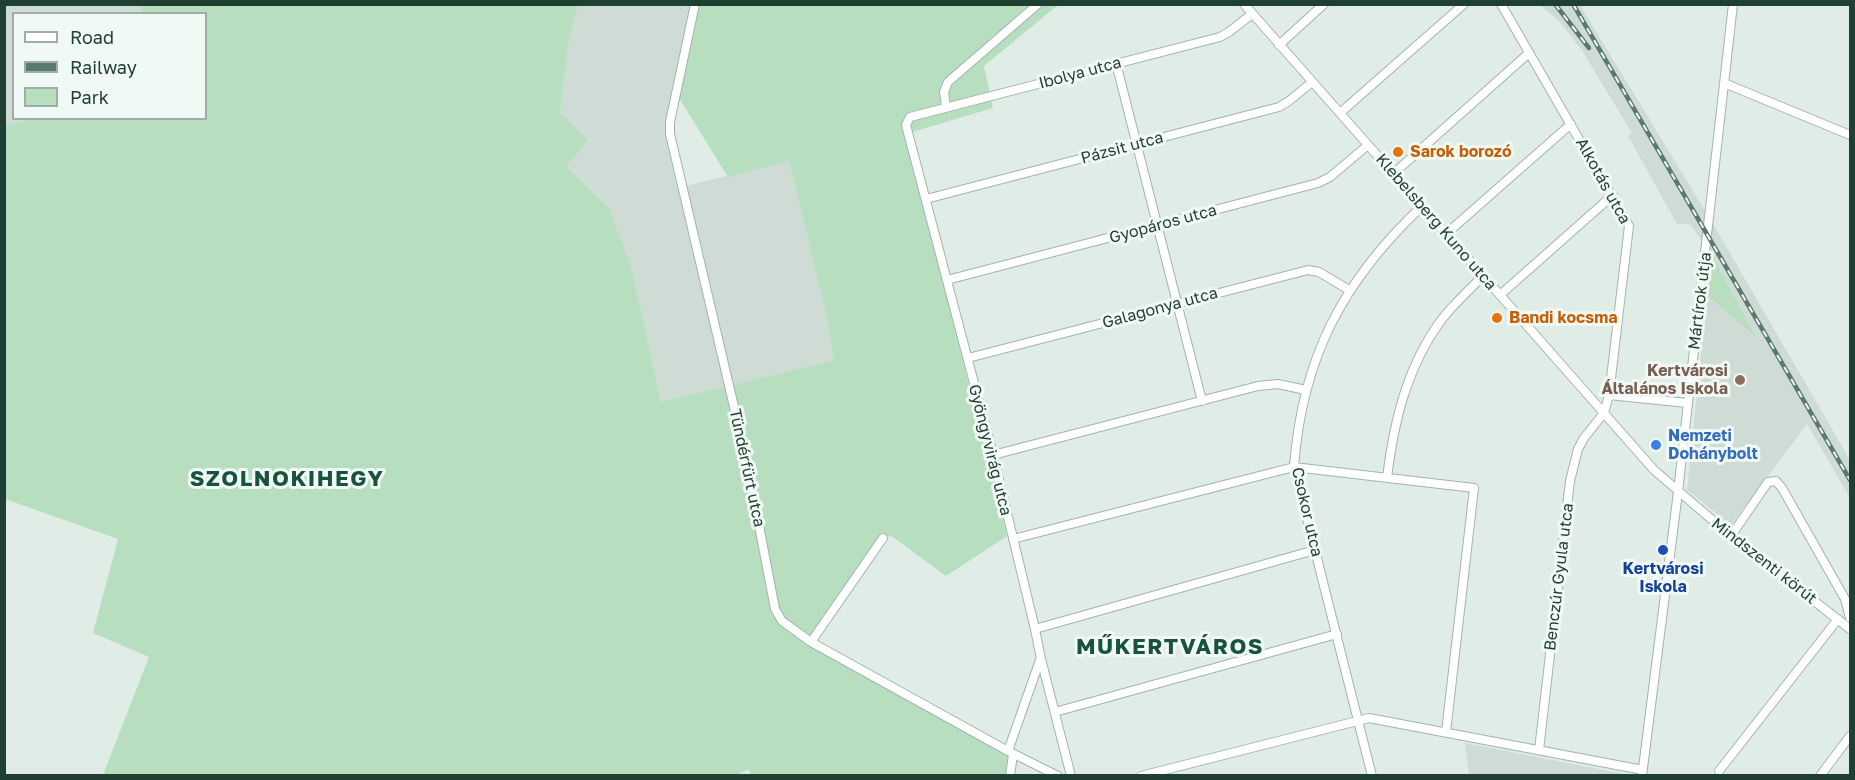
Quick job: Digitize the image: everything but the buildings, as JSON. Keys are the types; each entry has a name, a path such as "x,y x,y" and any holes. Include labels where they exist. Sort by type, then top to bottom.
{"street":[{"name":"Tündérfürt utca","path":"695,4 670,122 672,146 746,458 775,609 782,621 812,642 1058,776"},
{"path":"946,107 944,92 948,82 1038,4"},
{"name":"Klebelsberg Kuno utca","path":"1244,4 1654,470 1678,492"},
{"path":"1279,45 1324,4"},
{"path":"1340,113 1464,4"},
{"name":"Alkotás utca","path":"1501,4 1627,220 1630,233 1609,395 1604,413"},
{"name":"Mártírok útja","path":"1642,773 1678,492 1733,4"},
{"name":"Ibolya utca","path":"906,125 910,117 1224,35 1252,14"},
{"path":"1393,174 1529,52"},
{"path":"1116,63 1202,401"},
{"name":"Pázsit utca","path":"926,200 1279,106 1289,101 1312,82"},
{"path":"1724,83 1851,135"},
{"path":"1446,234 1571,124"},
{"name":"Gyöngyvirág utca","path":"906,125 993,455 1071,776"},
{"name":"Gyopáros utca","path":"946,280 1318,183 1330,177 1368,145"},
{"path":"1500,295 1613,195"},
{"name":"Csokor utca","path":"1372,776 1294,467 1306,390 1324,338 1349,290 1378,251 1421,207"},
{"name":"Galagonya utca","path":"968,358 1308,270 1319,272 1349,290"},
{"path":"1387,478 1393,431 1408,380 1431,335 1442,319 1483,276"},
{"path":"993,455 1269,384 1285,384 1306,390"},
{"path":"1609,395 1687,403"},
{"name":"Benczúr Gyula utca","path":"1539,750 1573,463 1584,438 1604,413"},
{"path":"1013,539 1294,467 1474,488 1446,732"},
{"path":"1731,536 1768,482 1776,481 1845,599 1851,618"},
{"name":"Mindszenti körút","path":"1678,492 1851,629"},
{"path":"812,642 883,538"},
{"path":"1035,629 1315,550"},
{"path":"1719,771 1838,619"},
{"path":"1055,712 1336,634"},
{"path":"1010,776 1011,752 1041,659"},
{"path":"1141,776 1369,718 1539,750 1642,773"},
{"path":"1820,776 1851,736"}],"shaded area":[{"path":"5,5 140,5 142,12 12,12 12,120 33,120 5,125"},
{"path":"578,5 690,5 665,134 677,188 789,161 827,318 834,360 661,402 631,265 609,208 566,166 560,113 569,39"},
{"path":"1540,5 1580,5 1713,224 1850,460 1850,498 1807,424 1731,525 1687,490 1707,295 1755,335 1712,255 1690,224 1677,224 1628,136 1632,133 1581,49 1560,22"},
{"path":"1465,743 1629,775 1469,775"}],"green space":[{"path":"140,5 578,5 569,40 560,113 588,140 566,166 609,208 631,265 661,402 834,360 827,318 789,161 728,177 674,90 690,5 1058,5 984,66 993,108 906,134 1007,536 946,576 890,535 805,643 1010,757 1008,775 751,776 749,769 735,776 103,775 149,657 93,633 118,539 5,499 5,125 29,120 207,120 207,12 142,12"},
{"path":"1712,255 1756,337 1707,295"}],"railway":[{"path":"1555,4 1589,48"},
{"path":"1573,4 1850,480"}],"place":[{"name":"Sarok borozó","path":"1398,152"},
{"name":"Bandi kocsma","path":"1497,318"},
{"name":"Kertvárosi Általános Iskola","path":"1740,380"},
{"name":"Nemzeti Dohánybolt","path":"1656,445"},
{"name":"Kertvárosi Iskola","path":"1663,550"}],"district":[{"name":"SZOLNOKIHEGY","path":"287,479"},
{"name":"MŰKERTVÁROS","path":"1170,647"}]}
